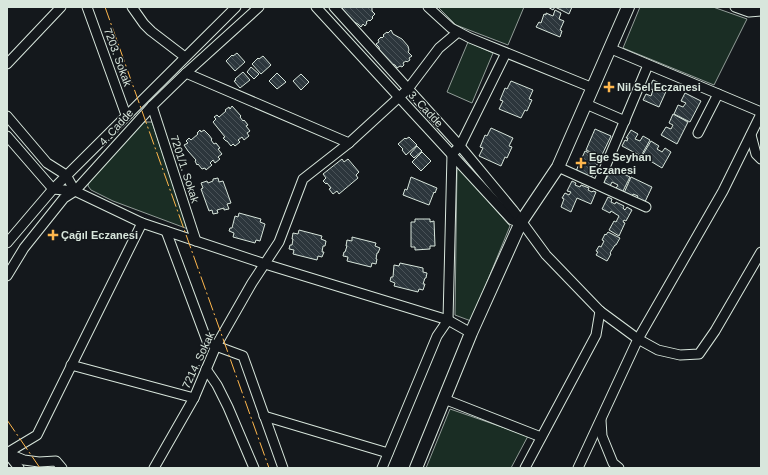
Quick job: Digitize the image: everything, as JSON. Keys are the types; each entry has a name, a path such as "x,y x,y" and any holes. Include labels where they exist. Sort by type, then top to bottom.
{"main road":[{"path":"416,468 472,333 521,222 558,167 628,7"}],"street":[{"path":"7,64 61,7"},
{"name":"7203. Sokak","path":"87,7 126,115"},
{"path":"132,7 151,31 185,57"},
{"name":"4. Cadde","path":"7,243 66,175 236,7"},
{"name":"4. Cadde","path":"7,276 24,248 64,198 75,191 152,106 186,72 259,7"},
{"name":"3. Cadde","path":"316,7 512,220 521,222"},
{"name":"3. Cadde","path":"334,7 460,146 513,210 546,255 600,311 638,339 658,350 680,355 699,354 715,331 761,252"},
{"path":"428,7 450,28 470,38 593,88"},
{"path":"735,7 749,12 761,11"},
{"name":"7214. Sokak","path":"154,468 194,398 216,346 252,283 279,242 303,179 349,143 399,98 408,89 439,48 458,32"},
{"path":"578,468 638,339 723,191 761,113 609,48"},
{"path":"382,468 437,336 448,320 452,154 460,146 506,53"},
{"path":"598,184 648,65"},
{"path":"186,72 349,143"},
{"path":"698,134 718,94"},
{"path":"586,104 625,121"},
{"name":"7201/1. Sokak","path":"152,106 196,241"},
{"path":"7,116 46,163 66,175 75,191"},
{"path":"751,135 756,154 761,159"},
{"path":"7,136 53,189 75,191 142,223 265,264 448,320 472,333"},
{"path":"558,167 646,207"},
{"path":"7,453 37,435 142,223"},
{"path":"166,231 207,341 243,356 283,468"},
{"path":"525,468 596,335 600,311"},
{"path":"71,365 194,398"},
{"path":"206,369 217,384 228,406 254,468"},
{"path":"444,400 541,437"},
{"path":"264,416 388,454"},
{"path":"601,418 602,436 614,466"},
{"path":"7,453 19,468"},
{"path":"7,453 24,460 39,462 56,461 62,468"}],"green space":[{"path":"438,7 524,7 508,45 456,25"},
{"path":"640,7 713,7 747,19 714,85 623,48"},
{"path":"468,42 493,53 472,103 447,92"},
{"path":"143,122 152,122 188,229 113,201 91,190 88,186 89,178"},
{"path":"457,166 510,226 471,321 455,315"},
{"path":"450,409 528,436 511,468 426,468"}],"building":[{"path":"342,7 372,7 372,11 375,14 370,21 369,20 366,22 367,23 365,26 363,24 361,27 343,11"},
{"path":"548,7 555,7 553,10"},
{"path":"555,7 572,7 569,14"},
{"path":"555,10 561,13 559,19 564,21 560,30 562,31 560,37 536,27 539,22 541,23 544,14 546,15 546,13 553,16"},
{"path":"391,30 393,34 402,39 408,46 408,52 412,56 409,58 410,60 403,63 404,65 402,67 400,66 397,68 395,65 391,64 380,53 379,47 376,44 379,42 378,40 381,37 382,38 384,36 383,35"},
{"path":"237,53 245,62 235,71 226,61 232,55 233,56"},
{"path":"263,56 271,65 261,74 252,64 258,58 259,59"},
{"path":"251,67 259,74 254,79 247,72"},
{"path":"243,72 250,80 240,88 234,81"},
{"path":"277,73 286,82 277,89 269,81"},
{"path":"301,74 309,82 301,90 293,81"},
{"path":"653,80 668,87 659,107 643,100 646,94 651,96 653,90 649,88"},
{"path":"511,81 533,90 529,99 532,100 527,111 525,110 521,118 499,109 503,101 500,100 505,88 507,89"},
{"path":"685,93 701,101 690,122 674,114 678,105 683,107 686,103 681,101"},
{"path":"232,106 241,116 240,117 243,121 244,120 248,125 246,126 250,131 247,133 249,136 244,140 242,137 238,140 240,142 235,146 233,144 231,146 223,138 225,137 213,122 216,119 214,117 217,115 219,117 226,111 225,110 229,107 230,109"},
{"path":"673,114 688,122 677,144 661,135 666,127 671,129 673,125 669,123"},
{"path":"491,128 513,138 509,146 512,147 501,166 479,156 483,148 480,147 485,135 487,136"},
{"path":"595,129 611,136 601,157 586,150"},
{"path":"200,130 201,132 204,130 209,135 214,144 216,143 220,148 218,149 222,154 218,157 220,159 215,163 213,160 210,163 212,165 206,170 205,168 202,169 198,164 197,165 196,160 184,145 188,143 186,141 189,138 191,140"},
{"path":"631,130 638,134 635,139 640,141 643,136 650,140 641,156 622,146 625,140 627,141 628,138 626,138"},
{"path":"409,137 417,145 406,155 398,144 405,138 406,139"},
{"path":"651,141 659,146 657,149 662,152 665,148 671,152 662,168 642,156"},
{"path":"417,146 422,151 414,158 410,154"},
{"path":"585,151 600,158 591,178 576,171"},
{"path":"422,152 431,161 421,171 412,162"},
{"path":"342,159 344,162 348,159 359,172 356,175 358,178 339,194 337,191 333,194 329,189 331,188 323,181 326,178 323,174"},
{"path":"610,167 630,177 622,193 615,190 618,185 612,182 610,186 601,182 604,177 606,179 608,175 606,175"},
{"path":"411,177 437,188 429,205 403,195 405,189 407,190"},
{"path":"631,177 652,187 644,204 636,200 638,196 633,194 632,197 624,193"},
{"path":"218,178 219,182 223,181 231,203 227,204 229,209 224,210 224,208 217,210 218,213 213,214 212,210 209,211 201,189 203,188 201,183 207,181 208,183 213,181 213,179"},
{"path":"572,181 576,183 575,185 580,187 581,185 589,188 588,190 592,192 596,192 591,204 577,198 571,212 561,207 564,199 562,198 565,193 569,195 571,192 567,191"},
{"path":"608,197 612,199 611,202 615,204 616,202 624,206 623,208 625,210 627,207 632,210 626,221 624,220 623,222 625,223 619,236 609,230 619,216 611,211 610,213 602,209"},
{"path":"239,213 261,219 260,222 265,224 260,241 256,240 255,243 233,237 234,233 229,231 230,228 232,228 235,216 238,217"},
{"path":"415,219 430,219 430,222 434,221 435,246 430,246 430,249 415,250 415,247 411,247 411,222 415,222"},
{"path":"299,230 322,236 321,239 326,241 325,246 323,246 322,252 324,252 322,257 318,256 317,260 293,254 294,250 289,249 290,245 292,245 293,233 298,234"},
{"path":"608,232 620,238 610,253 611,254 607,261 596,255 598,252 596,251 599,246 601,247 604,241 602,240"},
{"path":"352,237 376,243 375,246 380,248 377,253 376,264 372,263 371,267 347,261 348,257 343,256 347,246 347,240 352,241"},
{"path":"400,263 423,268 423,272 427,273 423,284 425,284 423,290 419,289 418,292 394,286 395,283 390,281 391,277 393,277 394,265 399,266"}],"power":[{"path":"105,7 269,468"},
{"path":"7,420 40,468"}],"place":[{"name":"Nil Sel Eczanesi","path":"609,87"},
{"name":"Ege Seyhan Eczanesi","path":"581,163"},
{"name":"Çağıl Eczanesi","path":"53,235"}]}
